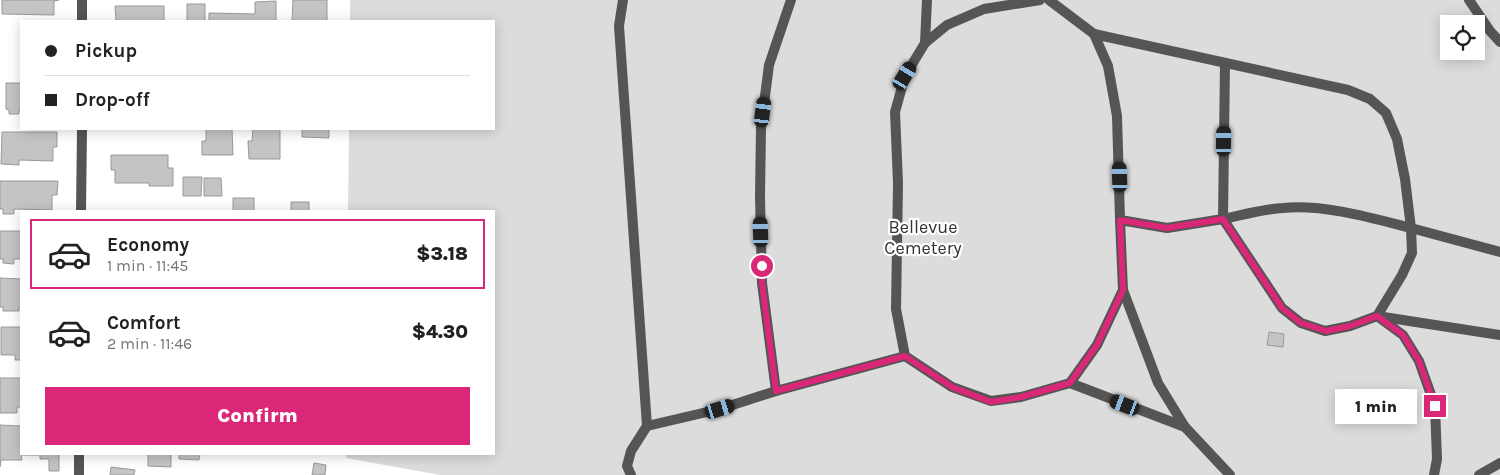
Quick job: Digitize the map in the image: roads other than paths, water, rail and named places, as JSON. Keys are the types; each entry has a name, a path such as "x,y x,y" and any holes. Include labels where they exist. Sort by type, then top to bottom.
{"street":[{"path":"82,0 82,20"},
{"path":"623,0 618,26 648,426 631,451 627,466 631,475"},
{"path":"776,391 762,283 761,127 768,65 791,0"},
{"path":"925,43 927,0"},
{"path":"1040,0 984,8 947,25 925,43 905,76 895,112 898,183 896,309 905,356 952,387 991,402 1021,397 1070,383 1185,428"},
{"path":"1049,0 1094,34 1348,90 1370,99 1386,113 1397,139 1405,179 1412,253 1402,275 1377,316"},
{"path":"1469,0 1490,31 1500,42"},
{"path":"1094,34 1108,66 1118,116 1123,290 1158,383 1185,428 1230,475"},
{"path":"1225,63 1223,219 1282,308 1301,323 1326,331 1350,326 1377,316 1500,335"},
{"path":"81,210 82,130"},
{"path":"1120,220 1167,228 1283,208 1320,209 1368,217 1500,252"},
{"path":"1070,383 1097,345 1123,290"},
{"path":"1377,316 1403,335 1419,361 1435,406 1437,459 1434,475"},
{"path":"648,426 720,409 776,391 905,356"},
{"path":"79,455 79,475"},
{"path":"1479,475 1500,463"}],"park label":[{"name":"Bellevue Cemetery","path":"923,237"}]}
